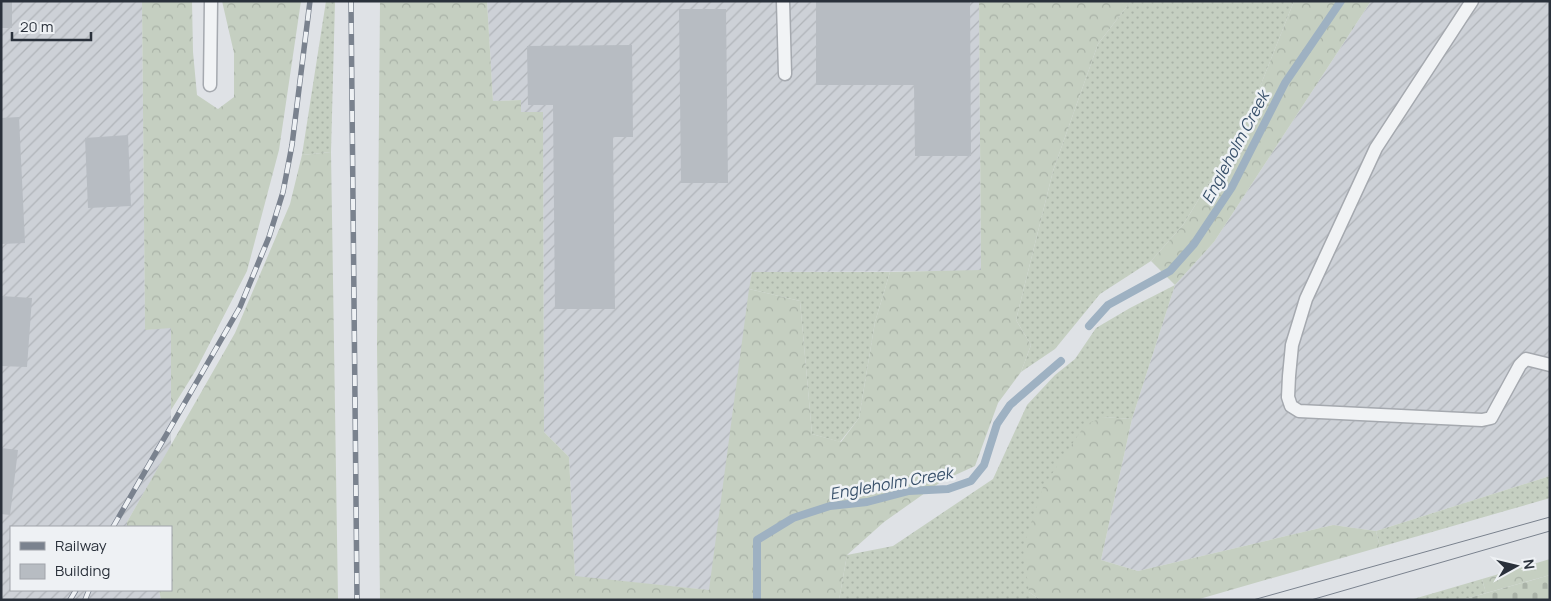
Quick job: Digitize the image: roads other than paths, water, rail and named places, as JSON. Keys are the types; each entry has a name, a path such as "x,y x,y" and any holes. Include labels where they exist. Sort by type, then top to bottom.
{"lane":[{"path":"210,1 210,85"},
{"path":"783,1 785,74"},
{"path":"1472,1 1376,148 1306,299 1292,345 1288,397 1291,406 1299,411 1482,420 1491,418 1520,365 1526,359 1550,365"}],"waterway":[{"name":"Engleholm Creek","path":"1089,326 1108,305 1170,271 1194,244 1232,187 1285,83 1341,1"},
{"name":"Engleholm Creek","path":"757,600 757,540 793,518 830,506 867,502 909,491 948,489 971,481 984,465 997,424 1010,405 1061,361"}],"tram line":[{"path":"1253,600 1550,517"},
{"path":"1311,600 1550,531"}],"railway":[{"path":"114,526 240,307 269,237 283,192 292,145 310,1"},
{"path":"351,1 357,600"},
{"path":"70,600 75,591"},
{"path":"85,600 89,591"}]}
